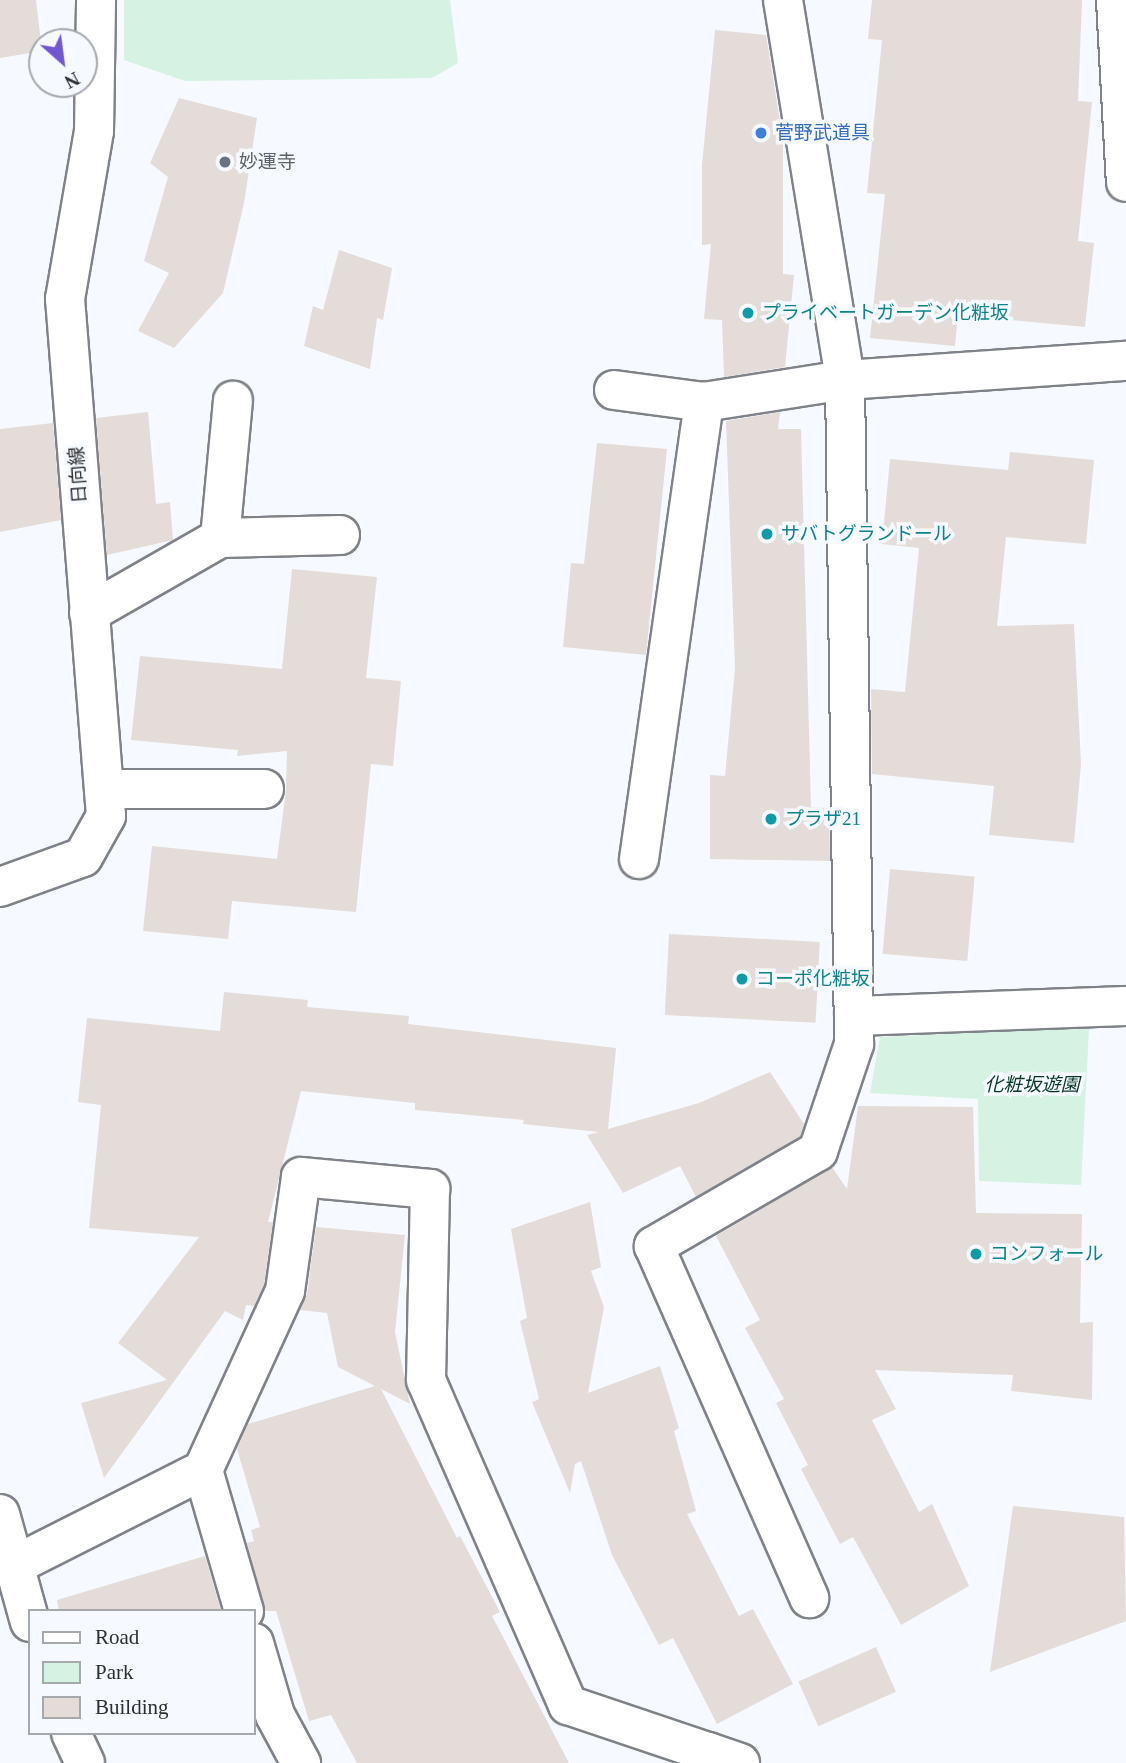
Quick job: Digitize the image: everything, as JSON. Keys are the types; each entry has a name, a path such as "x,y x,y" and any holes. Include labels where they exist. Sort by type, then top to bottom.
{"street":[{"name":"日向線","path":"0,887 83,857 106,816 65,299 94,131 96,0"},
{"path":"783,0 845,380 854,1044 818,1151 654,1246 809,1598"},
{"path":"1116,0 1126,182"},
{"path":"614,390 704,402 845,380 1126,361"},
{"path":"220,538 233,401"},
{"path":"639,859 704,402"},
{"path":"89,613 220,538 340,535"},
{"path":"104,789 264,789"},
{"path":"854,1016 1126,1006"},
{"path":"13,1566 202,1470 285,1291 301,1177 430,1189 426,1380 568,1705 718,1759"},
{"path":"202,1470 243,1609"},
{"path":"0,1514 28,1615"},
{"path":"256,1650 275,1715 301,1763"},
{"path":"72,1735 85,1763"}],"green space":[{"path":"124,0 450,0 458,63 432,78 185,81 124,60"},
{"name":"化粧坂遊園","path":"1089,1028 1081,1185 979,1181 978,1099 870,1093 880,1037"}],"building":[{"path":"0,0 36,0 39,28 28,28 28,53 0,58"},
{"path":"872,0 1082,0 1078,101 1092,102 1078,241 1094,243 1085,327 958,315 955,346 870,338 885,194 867,193 882,40 868,39"},
{"path":"715,30 766,35 783,139 783,274 794,275 785,367 724,377 722,320 704,319 711,244 702,245 702,165"},
{"path":"179,98 257,118 244,203 223,293 174,348 138,331 169,273 144,261 168,177 150,163"},
{"path":"339,250 392,268 383,320 377,318 370,369 304,346 313,306 323,310"},
{"path":"148,412 156,504 170,502 173,540 107,555 96,418"},
{"path":"780,412 778,429 801,429 811,807 829,808 830,861 710,859 710,775 725,776 735,668 726,421"},
{"path":"53,423 61,520 0,532 0,429"},
{"path":"597,443 667,449 646,655 563,647 571,563 584,564"},
{"path":"1010,452 1094,460 1086,544 1006,537 997,626 1074,624 1081,764 1074,843 989,835 994,786 872,774 871,689 905,692 919,548 882,544 890,459 1008,470"},
{"path":"292,569 377,577 366,678 401,681 393,766 371,764 356,912 232,901 228,939 143,931 152,846 277,859 286,790 287,751 237,756 238,750 131,740 140,656 282,669"},
{"path":"890,869 975,876 967,961 883,954"},
{"name":"コーポ化粧坂","path":"669,934 820,942 816,1023 665,1015"},
{"path":"224,992 308,1000 307,1007 409,1016 408,1024 616,1048 608,1129 699,1103 770,1072 804,1124 800,1136 696,1197 680,1166 623,1193 587,1135 599,1132 523,1124 524,1120 415,1110 415,1103 301,1091 268,1222 273,1222 264,1285 254,1306 246,1305 243,1320 225,1311 104,1478 81,1403 167,1380 118,1343 199,1237 89,1228 101,1105 78,1102 87,1018 220,1031"},
{"path":"858,1106 973,1107 976,1213 1082,1214 1080,1323 1093,1322 1092,1400 1011,1391 1013,1375 875,1370 896,1409 872,1420 919,1512 932,1504 969,1586 901,1625 853,1537 840,1544 801,1469 808,1465 776,1403 784,1399 745,1328 760,1320 716,1236 832,1167 847,1189"},
{"path":"590,1202 601,1267 591,1271 604,1307 588,1393 660,1366 679,1428 674,1431 696,1511 687,1514 739,1616 753,1609 793,1684 717,1724 673,1638 659,1645 612,1555 581,1461 575,1464 570,1493 532,1402 539,1399 520,1321 527,1318 511,1229"},
{"path":"316,1227 405,1235 395,1332 410,1404 381,1389 457,1538 460,1536 500,1612 492,1616 569,1763 357,1763 331,1715 309,1721 276,1611 265,1611 247,1543 254,1541 251,1530 260,1527 237,1449 248,1424 375,1386 338,1367 327,1313 300,1310 307,1294"},
{"path":"1013,1506 1124,1517 1126,1621 990,1672"},
{"path":"205,1556 220,1609 59,1609 57,1600"},
{"path":"876,1647 896,1692 818,1726 798,1682"}],"place":[{"name":"菅野武道具","path":"761,133"},
{"name":"妙運寺","path":"225,162"},
{"name":"プライベートガーデン化粧坂","path":"748,313"},
{"name":"サバトグランドール","path":"767,534"},
{"name":"プラザ21","path":"771,819"},
{"name":"コーポ化粧坂","path":"742,979"},
{"name":"コンフォール","path":"976,1254"}]}
